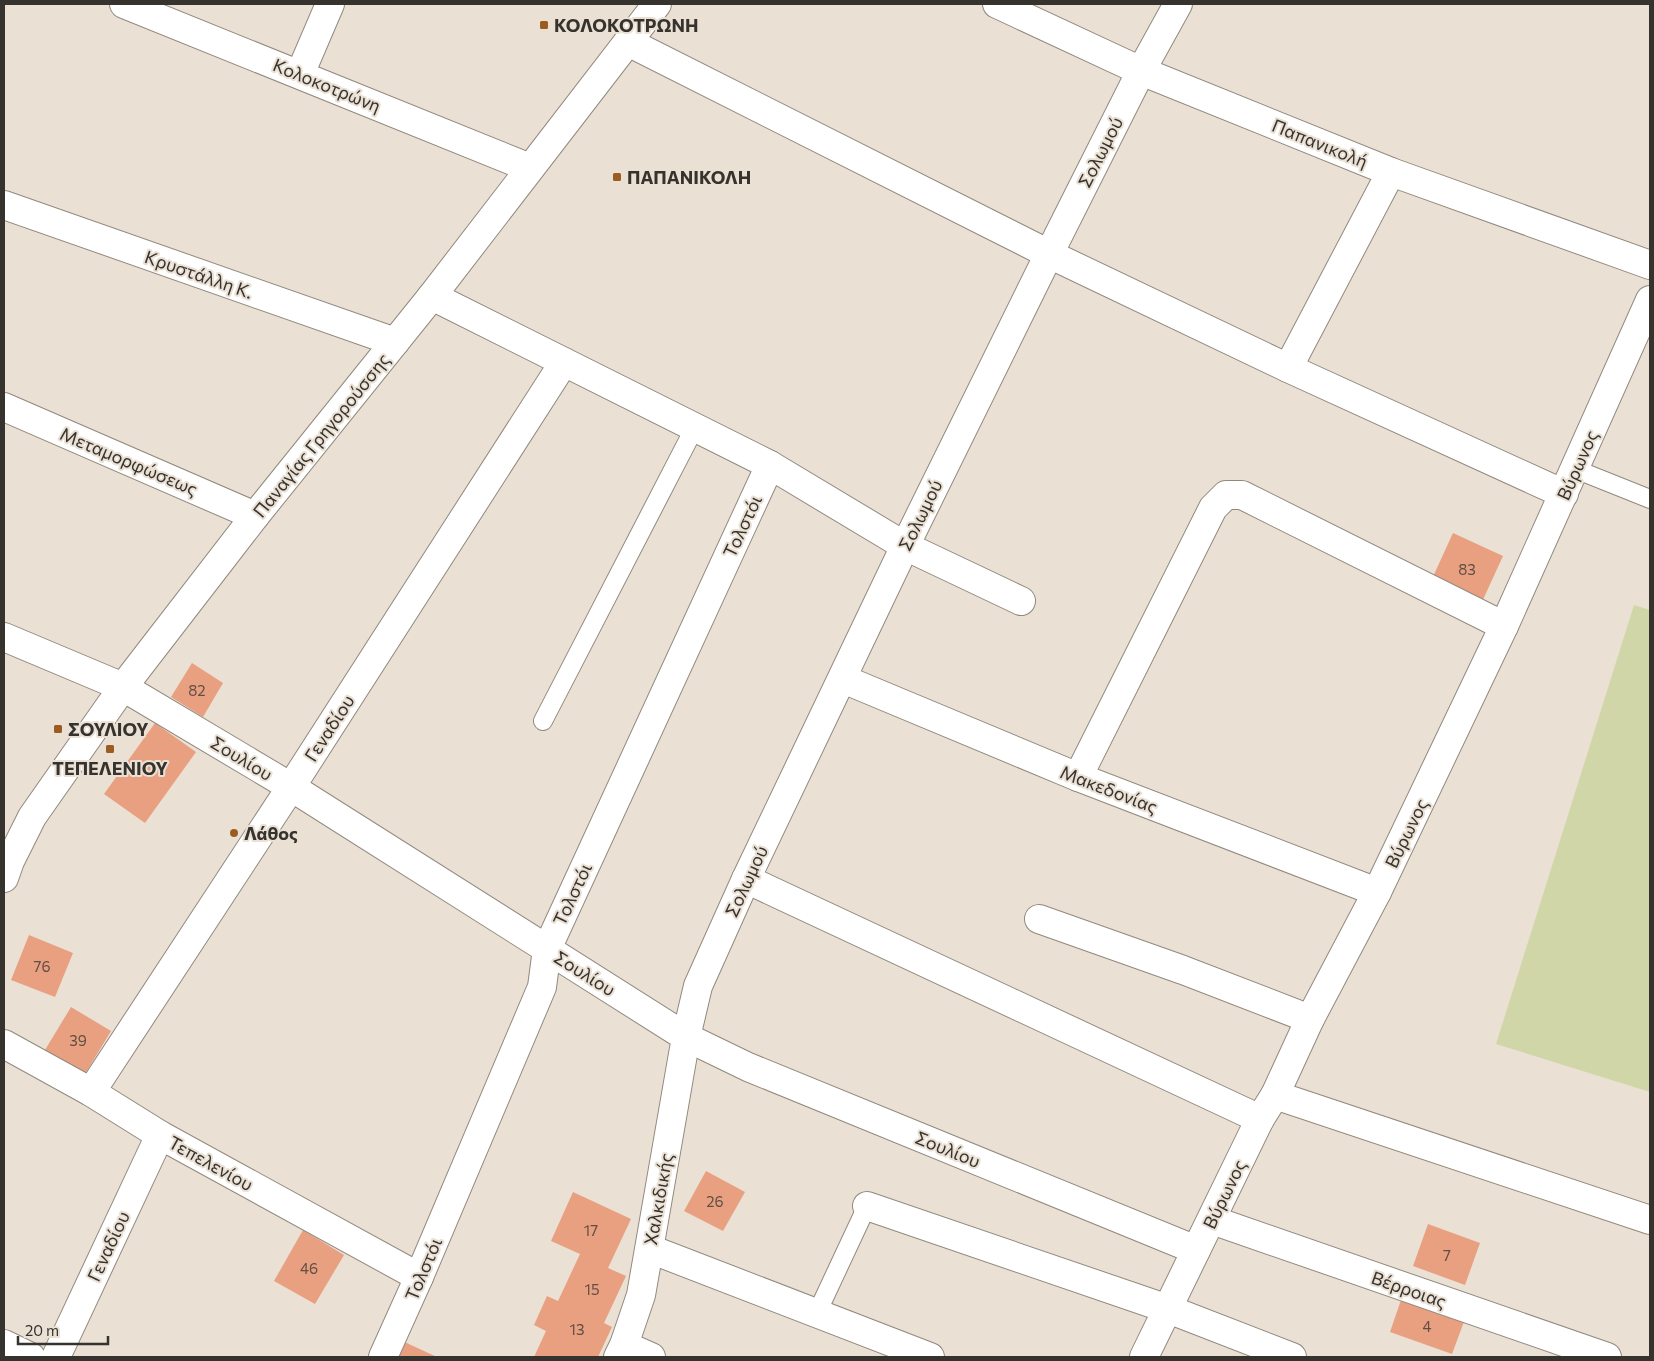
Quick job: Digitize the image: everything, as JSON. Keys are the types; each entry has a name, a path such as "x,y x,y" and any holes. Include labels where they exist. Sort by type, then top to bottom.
{"street":[{"name":"Κολοκοτρώνη","path":"124,4 530,168"},
{"path":"300,74 330,4"},
{"name":"Παναγίας Γρηγορούσσης","path":"6,866 32,818 123,687 255,516 432,296 657,4"},
{"name":"Παπανικολή","path":"997,4 1141,71 1391,172 1650,265"},
{"name":"Σολωμού","path":"686,1037 698,986 746,879 905,546 1049,254 1141,71 1178,4"},
{"path":"628,42 1049,254 1288,368 1564,494"},
{"path":"1288,368 1391,172"},
{"name":"Κρυστάλλη Κ.","path":"4,205 395,342"},
{"path":"432,296 770,465 905,546 1021,602"},
{"name":"Βύρωνος","path":"1144,1357 1260,1119 1276,1096 1310,1019 1377,892 1504,626 1650,300"},
{"name":"Γεναδίου","path":"91,1092 291,787 564,362"},
{"name":"Μεταμορφώσεως","path":"4,407 255,516"},
{"name":"Τολστόι","path":"383,1357 419,1278 542,987 547,949 770,465"},
{"path":"1078,777 1213,508 1226,495 1242,495 1504,626"},
{"name":"Σουλίου","path":"4,637 123,687 291,787 686,1037 748,1067 1196,1250"},
{"name":"Μακεδονίας","path":"843,679 1078,777 1377,892"},
{"path":"746,879 1260,1119"},
{"path":"1039,919 1183,970 1310,1019"},
{"name":"Χαλκιδικής","path":"621,1351 641,1295 686,1037"},
{"name":"Τεπελενίου","path":"4,1044 91,1092 160,1135 419,1278"},
{"path":"1276,1096 1650,1220"},
{"name":"Γεναδίου","path":"56,1357 160,1135"},
{"path":"867,1206 1168,1309 1292,1357"},
{"name":"Βέρροιας","path":"1212,1220 1607,1357"},
{"path":"650,1249 930,1357"},
{"path":"4,1344 31,1357"},
{"path":"621,1351 651,1357"}],"lane":[{"path":"543,721 695,428"},
{"path":"1575,469 1650,499"},
{"path":"817,1313 867,1206"}],"green space":[{"path":"1634,605 1650,610 1650,1092 1496,1044"}],"building":[{"path":"1453,533 1503,556 1481,604 1431,581"},
{"path":"192,663 223,683 203,717 171,697"},
{"path":"155,723 196,752 145,823 104,794"},
{"path":"29,935 73,953 55,997 11,980"},
{"path":"71,1007 111,1031 85,1074 45,1050"},
{"path":"706,1171 745,1192 723,1231 684,1211"},
{"path":"573,1192 631,1219 608,1268 626,1276 604,1323 612,1327 598,1357 534,1357 546,1331 534,1325 547,1296 558,1301 580,1254 551,1241"},
{"path":"1428,1224 1480,1243 1465,1285 1413,1266"},
{"path":"303,1230 344,1255 315,1304 274,1281"},
{"path":"1402,1297 1465,1319 1452,1354 1390,1332"},
{"path":"398,1339 437,1357 389,1357"}],"place":[{"name":"ΚΟΛΟΚΟΤΡΩΝΗ","path":"544,25"},
{"name":"ΠΑΠΑΝΙΚΟΛΗ","path":"617,177"},
{"name":"ΣΟΥΛΙΟΥ","path":"58,729"},
{"name":"ΤΕΠΕΛΕΝΙΟΥ","path":"110,749"},
{"name":"Λάθος","path":"234,833"}]}
